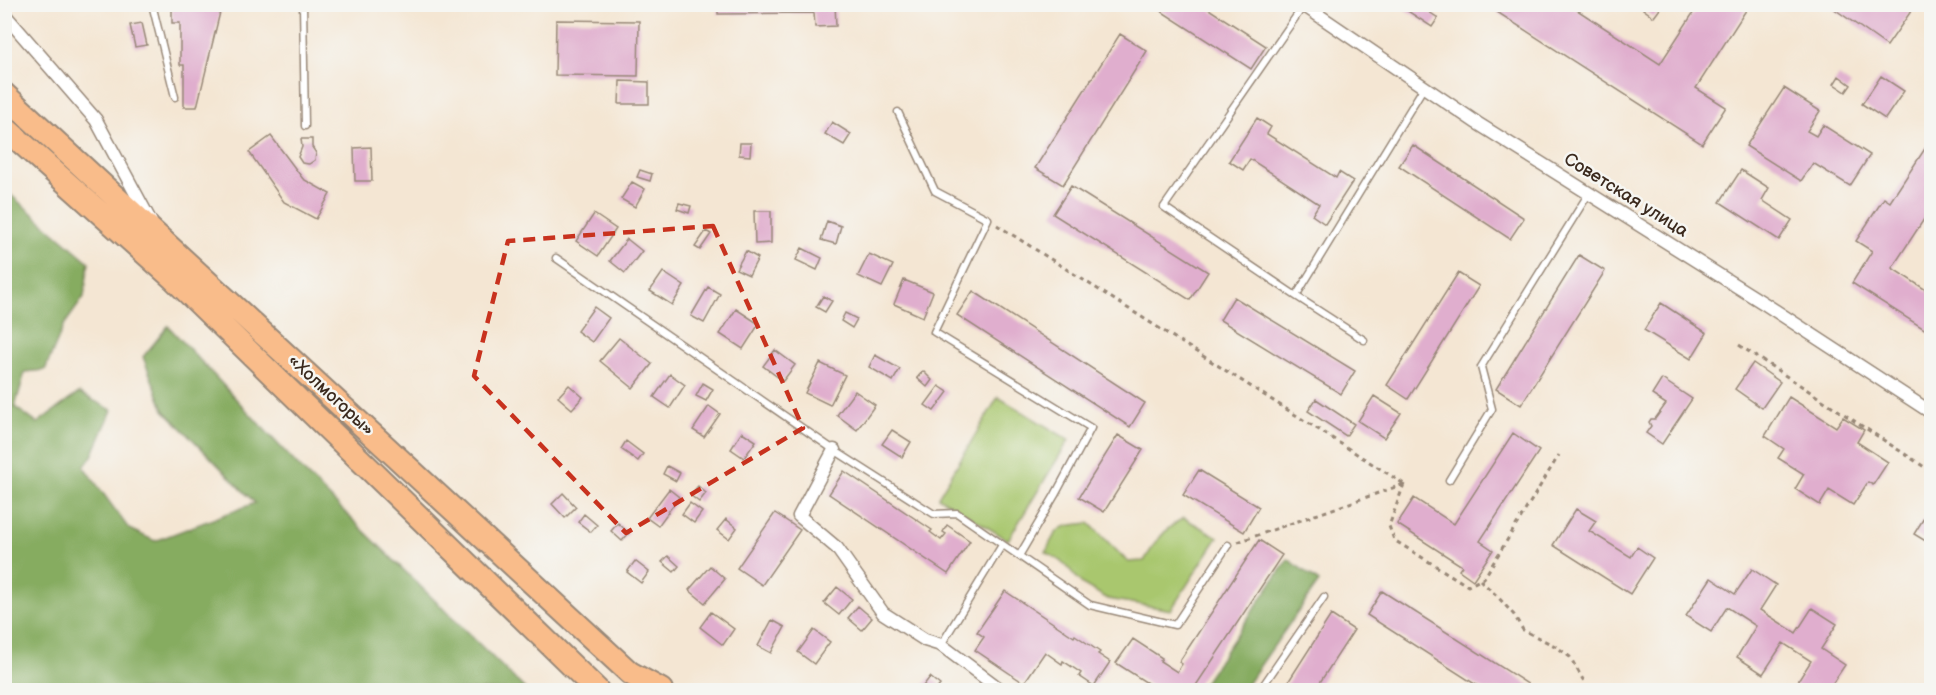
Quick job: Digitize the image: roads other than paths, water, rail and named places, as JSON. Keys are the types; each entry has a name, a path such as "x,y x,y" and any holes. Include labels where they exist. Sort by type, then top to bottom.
{"highway":[{"name":"«Холмогоры»","path":"4,94 630,673 661,690"},
{"name":"«Холмогоры»","path":"4,127 173,278 597,690"}],"street":[{"name":"Советская улица","path":"1303,5 1424,87 1932,413"},
{"path":"4,14 96,120 159,236"},
{"path":"834,450 799,516 837,548 883,613 925,640 941,645 1001,690"}],"lane":[{"path":"152,4 175,98"},
{"path":"303,4 305,126"},
{"path":"1303,5 1164,207 1296,297 1364,340"},
{"path":"1296,297 1424,87"},
{"path":"898,112 935,191 988,219 934,332 1091,428 1019,556"},
{"path":"1449,480 1492,409 1481,367 1589,193"},
{"path":"556,258 834,450 934,514 957,513 1090,605 1174,625 1228,545"},
{"path":"941,645 1002,545"},
{"path":"1260,690 1324,597"}]}
